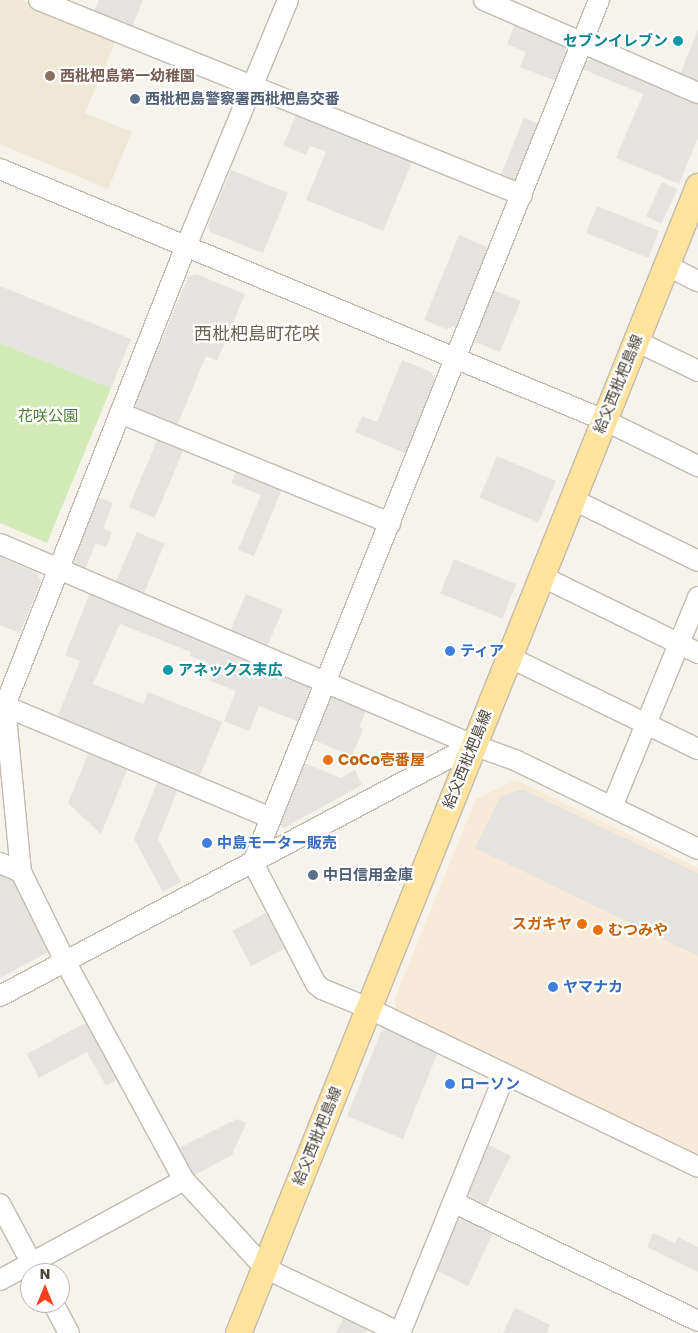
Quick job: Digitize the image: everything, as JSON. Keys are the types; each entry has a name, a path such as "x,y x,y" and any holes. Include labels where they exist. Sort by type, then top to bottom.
{"main road":[{"name":"給父西枇杷島線","path":"238,1333 698,188"}],"street":[{"path":"39,0 522,195"},
{"path":"288,0 186,246 59,569 2,705 21,872 65,961 184,1180 265,1268 400,1333 506,1074"},
{"path":"484,0 698,93"},
{"path":"599,0 253,863 316,984 698,1167"},
{"path":"0,169 604,420 698,466"},
{"path":"666,265 698,281"},
{"path":"636,341 698,371"},
{"path":"120,413 390,523"},
{"path":"572,499 698,561"},
{"path":"0,544 473,745 515,760 698,849"},
{"path":"541,576 698,653"},
{"path":"612,807 698,597"},
{"path":"508,657 698,749"},
{"path":"2,705 271,818"},
{"path":"0,996 473,745"},
{"path":"0,863 21,872"},
{"path":"43,1263 184,1180"},
{"path":"453,1202 698,1321"},
{"path":"0,1204 31,1263"},
{"path":"0,1280 20,1273"},
{"path":"58,1313 69,1333"}],"shaded area":[{"name":"西枇杷島第一幼稚園","path":"0,0 21,0 116,40 85,113 132,132 108,189 0,144"},
{"path":"99,0 143,0 131,29 93,14"},
{"path":"515,24 565,45 567,53 556,81 520,67 526,52 507,44"},
{"path":"698,30 698,81 680,74"},
{"path":"592,59 698,102 698,138 679,184 616,158 643,94 582,69 585,61"},
{"path":"297,113 413,160 383,231 306,200 326,152 310,146 306,155 283,145"},
{"path":"524,118 539,124 516,179 510,181 500,177"},
{"path":"231,170 288,193 263,253 210,232 208,226"},
{"path":"662,182 677,189 661,224 646,216"},
{"path":"597,206 659,231 648,258 586,233"},
{"path":"459,235 489,248 456,326 446,329 424,320"},
{"path":"196,274 245,294 217,361 206,356 176,428 139,413 135,404 188,277"},
{"path":"0,286 131,339 111,388 0,343"},
{"path":"493,290 521,301 500,352 475,342 474,335"},
{"path":"402,360 431,372 435,381 405,453 355,432 362,416 377,422"},
{"path":"159,436 185,447 155,518 129,507"},
{"path":"497,456 556,481 538,522 479,497"},
{"path":"238,468 283,487 254,556 238,550 261,495 231,483"},
{"path":"98,497 113,503 103,528 112,532 106,547 96,543 85,569 76,566 73,559"},
{"path":"137,532 165,544 144,593 116,582"},
{"path":"0,557 37,573 41,582 20,633 0,625"},
{"path":"454,559 516,584 502,618 440,593"},
{"path":"90,593 309,684 311,694 299,722 259,706 249,731 224,721 236,691 209,680 215,666 190,656 191,652 120,624 93,684 143,704 148,692 222,722 198,780 56,720 80,661 65,655"},
{"path":"246,594 283,610 268,646 231,630"},
{"path":"335,696 367,709 359,727 363,729 352,756 311,739 328,698"},
{"path":"90,749 129,765 101,834 68,803"},
{"path":"302,762 341,778 355,770 362,785 284,828 277,823"},
{"path":"516,780 698,868 698,1154 396,1010 395,998 476,799"},
{"path":"158,781 178,789 158,839 181,882 163,892 134,839"},
{"path":"522,789 698,873 698,956 475,848 500,797"},
{"path":"0,875 14,881 52,950 0,978"},
{"path":"266,913 285,948 251,966 232,931"},
{"path":"87,1022 118,1079 106,1086 87,1052 39,1078 27,1054"},
{"path":"388,1028 438,1052 403,1139 347,1116 381,1032"},
{"path":"237,1119 246,1123 232,1155 191,1177 177,1149"},
{"path":"487,1144 511,1156 484,1210 469,1202 466,1195"},
{"path":"467,1218 494,1231 468,1286 436,1270 457,1219"},
{"path":"653,1233 675,1243 678,1237 698,1247 698,1272 647,1247"},
{"path":"515,1308 550,1325 546,1333 503,1333"},
{"path":"344,1317 368,1328 366,1333 336,1333"}],"green space":[{"name":"花咲公園","path":"0,343 111,388 47,543 0,523"}],"place":[{"name":"セブンイレブン","path":"678,41"},
{"name":"西枇杷島第一幼稚園","path":"50,76"},
{"name":"西枇杷島警察署西枇杷島交番","path":"135,99"},
{"name":"ティア","path":"450,651"},
{"name":"アネックス末広","path":"168,670"},
{"name":"CoCo壱番屋","path":"328,760"},
{"name":"中島モーター販売","path":"207,843"},
{"name":"中日信用金庫","path":"313,875"},
{"name":"スガキヤ","path":"582,924"},
{"name":"むつみや","path":"598,930"},
{"name":"ヤマナカ","path":"553,987"},
{"name":"ローソン","path":"450,1084"}],"district":[{"name":"西枇杷島町花咲","path":"257,334"}]}
